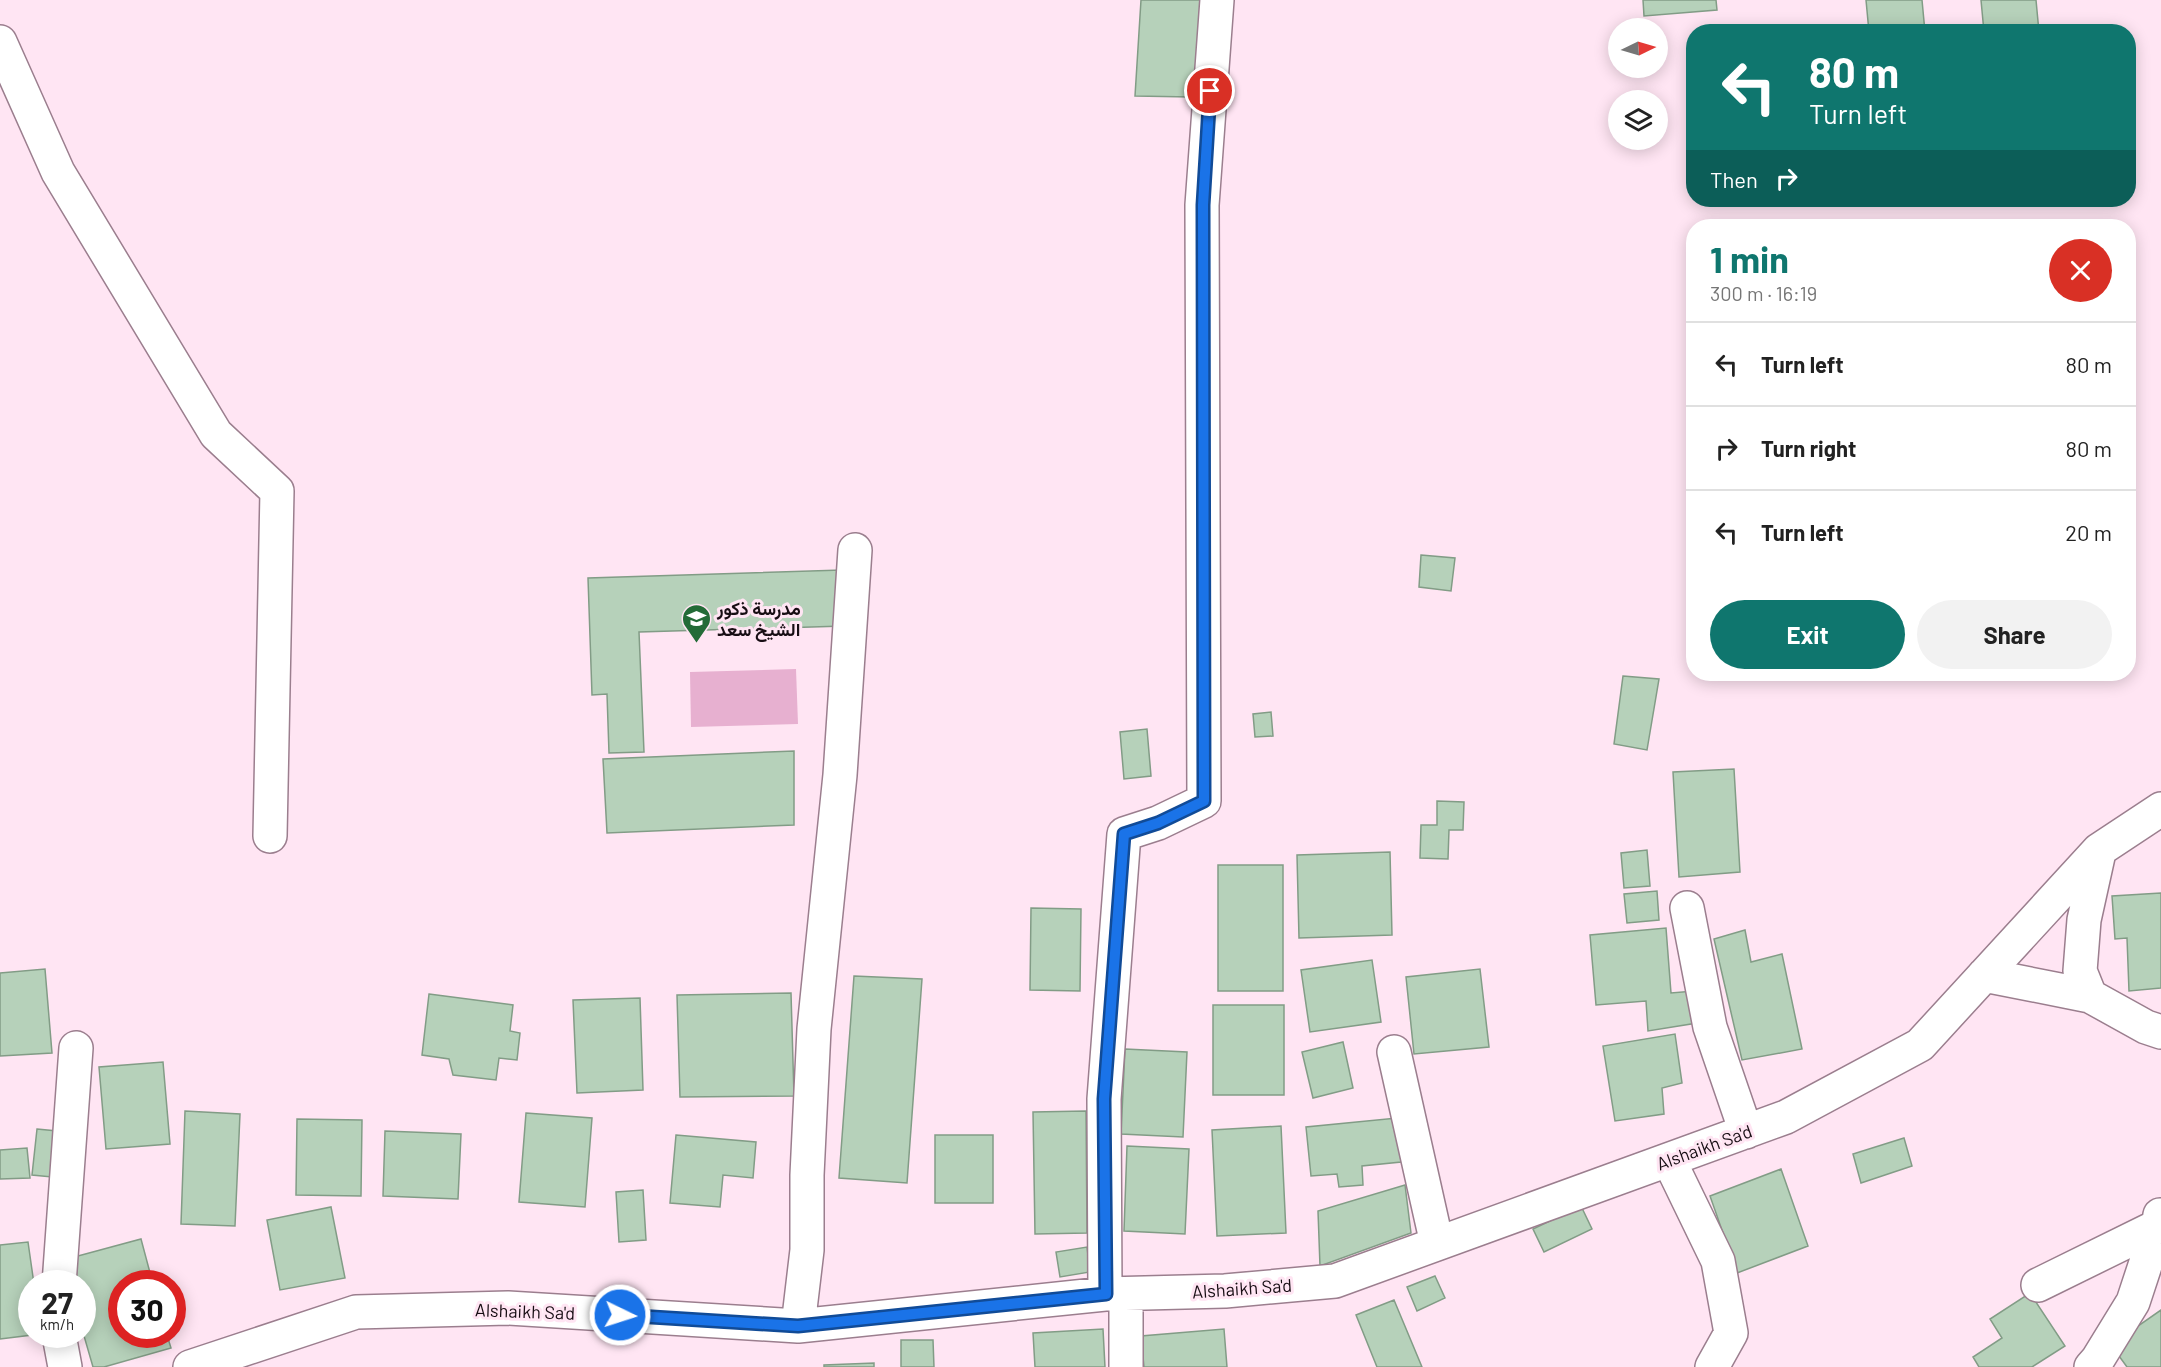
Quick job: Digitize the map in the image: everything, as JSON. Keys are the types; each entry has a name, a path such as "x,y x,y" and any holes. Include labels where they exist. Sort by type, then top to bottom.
{"street":[{"path":"1126,1367 1116,1294 1104,1099 1124,834 1158,823 1204,801 1203,205 1217,0"},
{"path":"0,42 58,172 210,425 216,434 277,491 270,836"},
{"path":"798,1326 807,1250 807,1174 814,1029 840,775 855,550"},
{"name":"Alshaikh Sa'd","path":"190,1367 356,1312 508,1308 798,1326 1116,1294 1225,1291 1335,1281 1786,1118 1920,1045 2099,850 2161,809"},
{"path":"2090,996 2080,971 2084,920 2099,850"},
{"path":"1687,908 1710,1027 1746,1132"},
{"path":"1984,975 2090,996 2146,1027 2161,1032"},
{"path":"60,1270 76,1048"},
{"path":"1394,1052 1437,1244"},
{"path":"1669,1160 1718,1261 1731,1333 1712,1367"},
{"path":"2038,1285 2160,1220"},
{"path":"2098,1364 2133,1302 2160,1220"},
{"path":"61,1348 65,1367"}],"shaded area":[{"path":"796,669 798,724 691,727 690,672"}],"building":[{"path":"1141,0 1209,0 1205,81 1192,82 1191,97 1135,96"},
{"path":"1643,0 1716,0 1717,10 1644,16"},
{"path":"1866,0 1922,0 1924,24 1868,24"},
{"path":"1981,0 2036,0 2038,24 1983,24"},
{"path":"1421,555 1455,558 1451,591 1419,587"},
{"path":"842,570 844,626 639,632 644,752 609,753 607,694 592,695 588,578"},
{"path":"1623,676 1659,679 1647,750 1614,744"},
{"path":"1271,712 1273,736 1255,737 1253,714"},
{"path":"1147,729 1151,776 1124,779 1120,732"},
{"path":"794,751 794,825 607,833 603,759"},
{"path":"1734,769 1740,872 1679,877 1673,772"},
{"path":"1437,801 1464,802 1463,830 1449,830 1448,859 1420,858 1421,825 1437,825"},
{"path":"1647,850 1650,886 1624,888 1621,853"},
{"path":"1390,852 1392,935 1299,938 1297,855"},
{"path":"1218,865 1283,865 1283,991 1218,991"},
{"path":"1657,891 1659,920 1627,923 1624,894"},
{"path":"2161,893 2161,988 2129,991 2127,938 2115,939 2112,896"},
{"path":"1031,908 1081,909 1080,991 1030,990"},
{"path":"1666,928 1671,993 1694,991 1697,1023 1648,1031 1646,1001 1596,1005 1590,935"},
{"path":"1745,930 1751,962 1782,954 1802,1049 1742,1060 1714,939"},
{"path":"1372,960 1381,1022 1310,1032 1301,970"},
{"path":"45,969 52,1053 0,1056 0,973"},
{"path":"1480,969 1489,1047 1414,1054 1406,977"},
{"path":"854,976 922,979 907,1183 839,1178"},
{"path":"791,993 794,1096 680,1097 677,995"},
{"path":"429,994 513,1005 510,1031 520,1033 517,1060 499,1058 496,1080 453,1075 449,1059 422,1055"},
{"path":"640,998 643,1090 577,1093 573,1000"},
{"path":"1213,1005 1284,1005 1284,1095 1213,1095"},
{"path":"1675,1034 1682,1083 1662,1088 1664,1114 1615,1121 1603,1046"},
{"path":"1343,1042 1353,1088 1313,1098 1302,1052"},
{"path":"1125,1049 1187,1052 1183,1137 1121,1134"},
{"path":"163,1062 170,1144 106,1149 99,1067"},
{"path":"185,1111 240,1114 235,1226 181,1224"},
{"path":"1086,1111 1087,1233 1035,1234 1033,1112"},
{"path":"526,1113 592,1118 585,1207 519,1202"},
{"path":"1397,1118 1401,1162 1362,1166 1363,1185 1339,1187 1337,1174 1311,1176 1306,1127"},
{"path":"297,1119 362,1120 361,1196 296,1195"},
{"path":"1281,1126 1286,1233 1217,1236 1212,1130"},
{"path":"37,1129 57,1131 52,1177 32,1175"},
{"path":"385,1131 461,1134 458,1199 383,1196"},
{"path":"676,1135 756,1142 753,1178 723,1175 720,1207 670,1203"},
{"path":"935,1135 993,1135 993,1203 935,1203"},
{"path":"1904,1138 1912,1166 1861,1183 1853,1154"},
{"path":"1127,1146 1189,1149 1185,1234 1124,1231"},
{"path":"27,1148 30,1178 0,1179 0,1150"},
{"path":"1781,1169 1808,1246 1737,1273 1710,1196"},
{"path":"1405,1185 1411,1233 1320,1266 1318,1211"},
{"path":"643,1190 646,1240 619,1242 616,1192"},
{"path":"1581,1206 1592,1229 1544,1252 1533,1229"},
{"path":"331,1207 345,1278 280,1290 267,1220"},
{"path":"141,1239 149,1270 108,1270 108,1348 171,1348 104,1367 93,1367 88,1348 96,1348 96,1270 66,1270 63,1260"},
{"path":"28,1242 32,1270 18,1270 18,1337 0,1339 0,1245"},
{"path":"1087,1247 1090,1272 1060,1277 1056,1252"},
{"path":"1435,1276 1445,1298 1417,1311 1407,1287"},
{"path":"2030,1293 2065,1346 2032,1367 1979,1367 1973,1357 2002,1338 1990,1319"},
{"path":"1394,1300 1422,1367 1377,1367 1356,1315"},
{"path":"2161,1310 2161,1367 2127,1367 2111,1345"},
{"path":"1103,1329 1105,1367 1035,1367 1033,1333"},
{"path":"1224,1329 1227,1367 1144,1367 1141,1336"},
{"path":"901,1340 933,1340 934,1367 901,1367"},
{"path":"874,1363 874,1367 824,1367 824,1365"}],"place":[{"name":"مدرسة ذكور الشيخ سعد","path":"696,644"}],"route":[{"path":"620,1315 798,1326 1106,1294 1104,1099 1124,834 1158,823 1204,801 1203,205 1210,91"}]}
